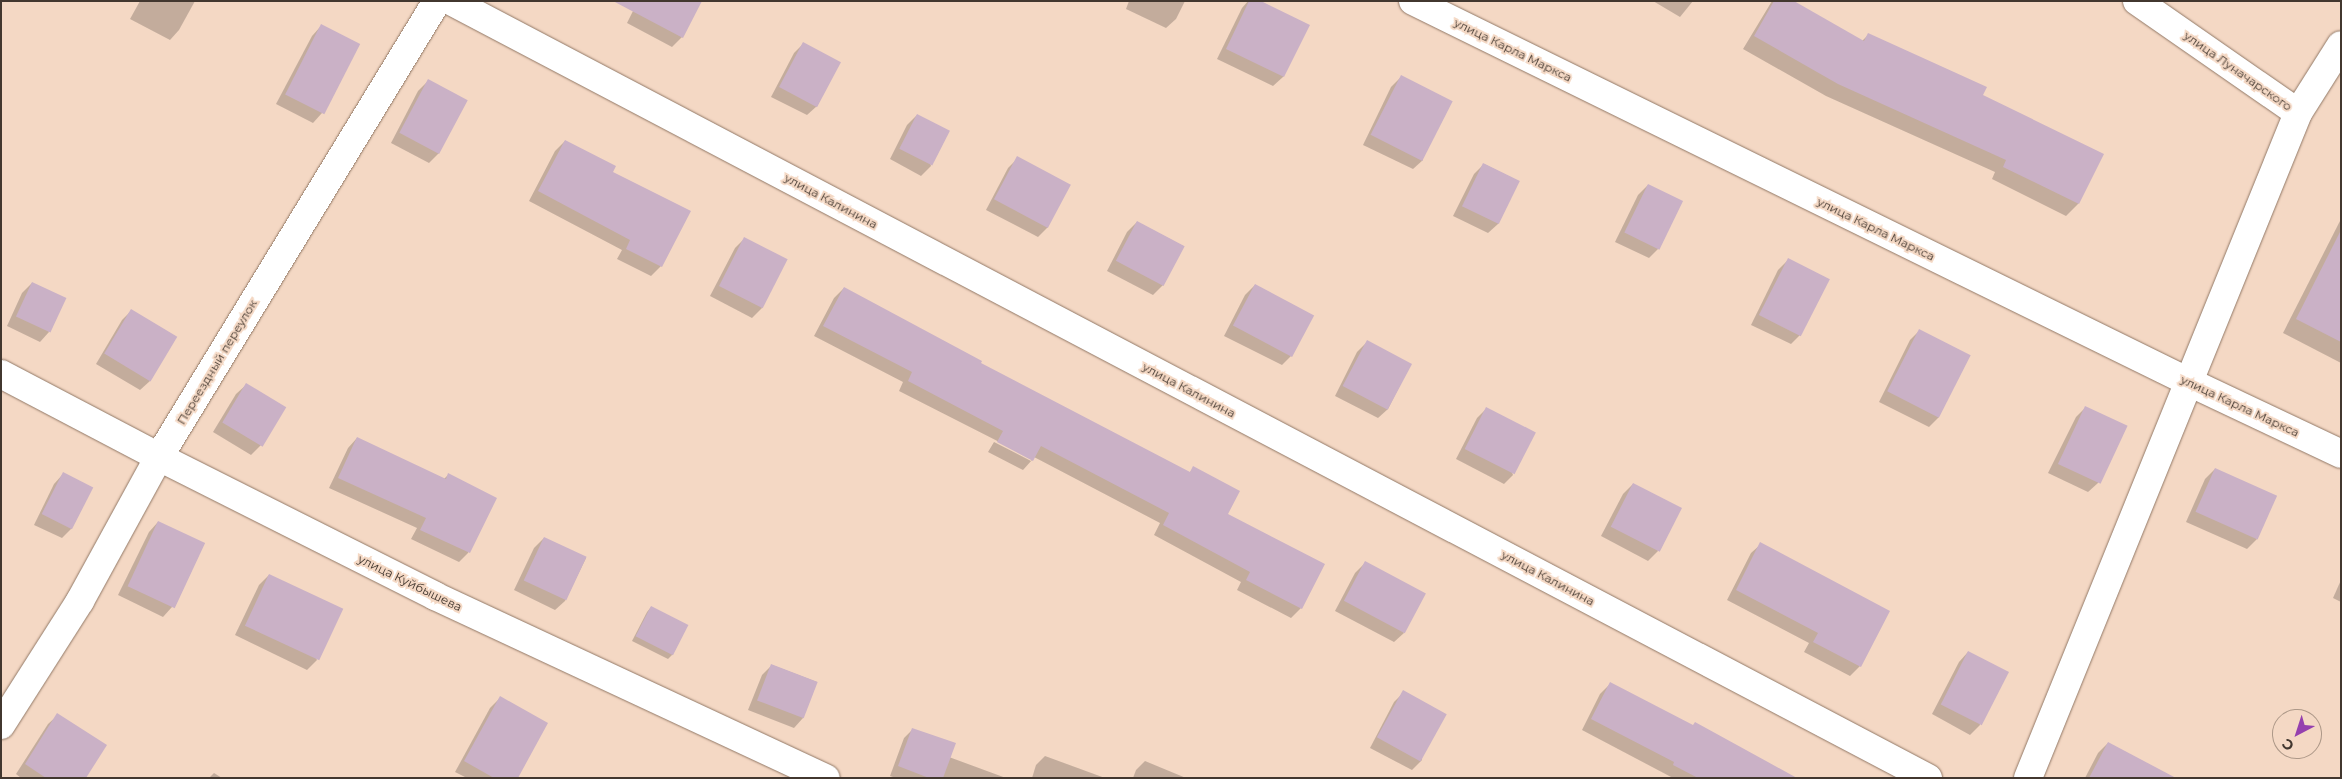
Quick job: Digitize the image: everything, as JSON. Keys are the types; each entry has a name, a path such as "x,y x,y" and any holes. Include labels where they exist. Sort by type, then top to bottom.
{"street":[{"name":"Переездный переулок","path":"1,725 80,601 159,457 437,1"},
{"name":"улица Калинина","path":"451,1 1928,778"},
{"name":"улица Карла Маркса","path":"1413,1 2189,382 2341,454"},
{"name":"улица Луначарского","path":"2137,1 2298,113 2341,45"},
{"path":"2028,778 2298,113"},
{"name":"улица Куйбышева","path":"1,374 159,457 435,596 826,778"}],"building":[{"path":"613,1 702,1 683,38"},
{"path":"1249,1 1261,1 1310,25 1284,77 1226,49"},
{"path":"1774,1 1794,1 1864,41 1868,33 1987,87 1983,95 2104,154 2079,204 2003,167 2006,160 1838,84 1754,36"},
{"path":"321,24 360,44 324,114 285,94"},
{"path":"803,42 841,62 817,107 779,87"},
{"path":"1401,75 1453,101 1422,161 1371,135"},
{"path":"428,79 468,100 439,154 399,133"},
{"path":"917,114 950,131 932,166 899,149"},
{"path":"565,140 616,166 613,172 691,211 662,267 626,249 630,240 538,191"},
{"path":"1017,156 1071,185 1048,228 994,199"},
{"path":"1483,163 1520,181 1499,224 1462,206"},
{"path":"1648,184 1683,201 1659,250 1624,233"},
{"path":"1137,221 1185,246 1164,286 1116,261"},
{"path":"2341,230 2341,342 2296,319"},
{"path":"744,237 788,259 763,308 719,286"},
{"path":"1788,258 1830,279 1801,336 1759,315"},
{"path":"32,282 66,298 50,332 16,316"},
{"path":"1255,284 1314,315 1292,357 1233,325"},
{"path":"844,287 982,361 981,363 1190,472 1193,466 1240,491 1228,514 1325,564 1302,609 1246,580 1250,572 1163,525 1169,513 1041,446 1033,461 997,442 1003,431 908,381 912,372 823,326"},
{"path":"131,309 177,337 151,381 104,354"},
{"path":"1919,329 1971,355 1939,418 1887,391"},
{"path":"1367,340 1412,364 1388,410 1343,386"},
{"path":"246,383 286,407 263,447 222,422"},
{"path":"2085,406 2128,426 2101,484 2058,464"},
{"path":"1486,407 1536,432 1515,474 1465,449"},
{"path":"357,437 446,479 448,473 497,498 470,553 420,530 426,518 338,478"},
{"path":"2215,468 2277,496 2258,540 2195,512"},
{"path":"63,472 93,487 72,529 42,514"},
{"path":"1633,483 1682,508 1660,552 1611,527"},
{"path":"158,521 205,543 175,608 128,586"},
{"path":"544,537 587,557 566,600 524,581"},
{"path":"1760,542 1890,611 1861,667 1813,642 1818,633 1736,590"},
{"path":"1365,561 1426,593 1405,633 1344,601"},
{"path":"269,574 343,609 319,660 245,626"},
{"path":"651,606 688,625 673,655 636,636"},
{"path":"1968,651 2009,672 1982,725 1941,704"},
{"path":"771,664 818,682 804,718 757,700"},
{"path":"1610,682 1693,725 1695,722 1797,778 1698,778 1673,765 1674,762 1591,719"},
{"path":"1403,690 1447,714 1421,761 1377,737"},
{"path":"500,696 548,723 518,778 494,778 464,761"},
{"path":"57,713 107,745 86,778 46,778 25,764"},
{"path":"912,728 956,743 943,778 929,778 898,766"},
{"path":"2108,742 2176,778 2089,778"}]}
